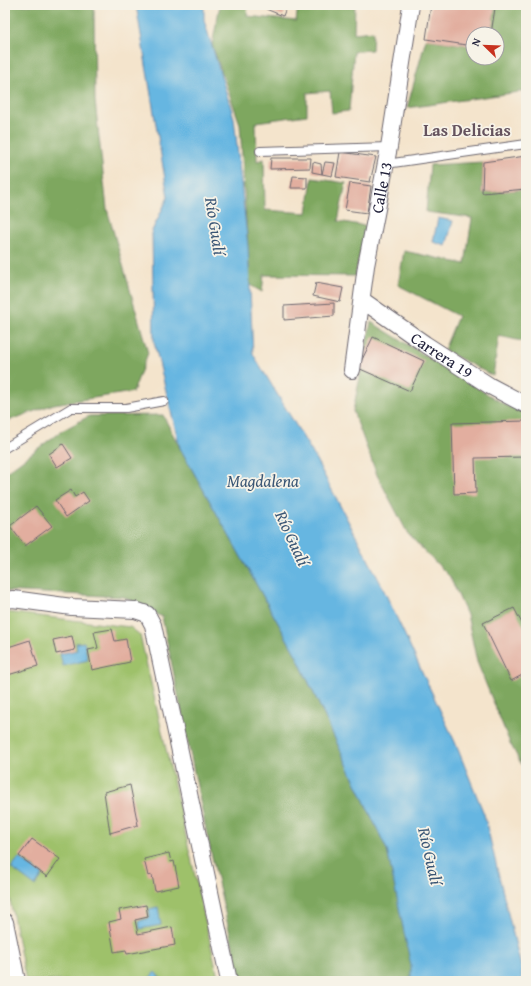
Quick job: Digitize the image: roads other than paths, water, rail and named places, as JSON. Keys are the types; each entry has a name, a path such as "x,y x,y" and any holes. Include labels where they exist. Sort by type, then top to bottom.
{"street":[{"name":"Calle 13","path":"352,370 366,266 389,147 411,5"},
{"name":"Carrera 19","path":"362,300 425,344 490,386 526,405"},
{"path":"5,600 13,599 72,607 135,610 148,614 153,626 229,981"},
{"path":"5,922 17,981"}],"lane":[{"path":"386,164 526,144"},
{"path":"260,151 389,147"},
{"path":"5,448 71,408 126,408 164,401"}],"water":[{"name":"Magdalena","path":"136,5 204,5 204,20 234,118 248,246 253,354 312,452 380,582 455,742 484,814 521,967 522,981 411,981 411,966 387,850 296,655 180,448 154,342 152,231 168,197"},
{"path":"438,218 453,221 446,246 433,242"},
{"path":"84,642 88,660 63,666 60,654 77,650 76,643"},
{"path":"19,858 43,875 35,886 11,868"},
{"path":"158,907 161,925 140,929 139,921 150,918 149,909"},
{"path":"155,972 163,981 147,981"}],"district":[{"name":"Las Delicias","path":"467,129"}],"water label":[{"name":"Río Gualí","path":"216,226"},
{"name":"Río Gualí","path":"293,538"},
{"name":"Río Gualí","path":"431,856"}]}
